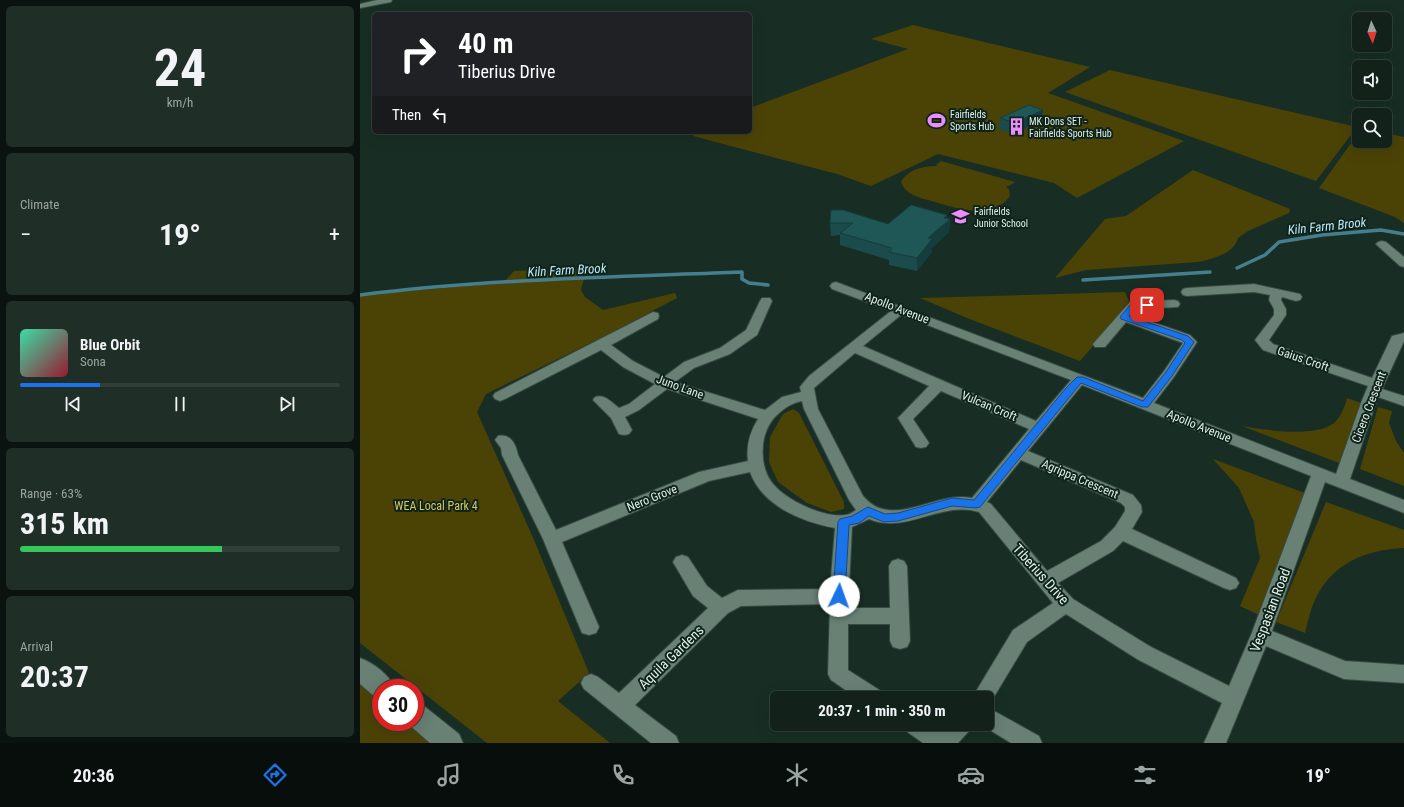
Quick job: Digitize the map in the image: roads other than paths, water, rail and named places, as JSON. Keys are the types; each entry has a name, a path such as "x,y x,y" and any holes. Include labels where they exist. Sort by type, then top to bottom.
{"street":[{"path":"360,6 388,0"},
{"path":"1382,244 1404,263"},
{"name":"Apollo Avenue","path":"836,286 1080,379 1404,508"},
{"path":"1187,292 1254,288 1296,297"},
{"name":"Gaius Croft","path":"1278,292 1275,300 1280,309 1280,315 1262,340 1268,347 1375,388"},
{"path":"617,415 634,407 689,365 725,351 752,332 766,301"},
{"path":"1100,344 1134,305 1174,304"},
{"path":"900,310 814,379 807,387 807,396 811,408 857,500 868,511 884,518 898,517 952,502 976,504 1069,390 1080,379"},
{"path":"500,396 653,316"},
{"path":"1124,317 1185,338 1190,342 1169,374 1145,405"},
{"name":"Cicero Crescent","path":"1341,483 1375,388 1397,339 1404,337"},
{"name":"Juno Lane","path":"601,344 628,364 666,384 766,416"},
{"name":"Vulcan Croft","path":"853,347 1039,428"},
{"path":"920,443 905,418 939,384"},
{"path":"1375,388 1404,401"},
{"path":"807,396 787,400 766,416 755,439 755,465 767,489 787,505 815,518 844,522 855,520 868,511"},
{"path":"600,400 617,415 624,430"},
{"path":"503,440 509,447 510,454 552,539 589,626"},
{"name":"Agrippa Crescent","path":"1019,453 1127,499 1133,505 1134,512 1121,532 1107,546 1045,581"},
{"name":"Nero Grove","path":"552,539 705,476 755,465"},
{"name":"Vespasian Road","path":"1215,743 1261,635 1320,474"},
{"name":"Tiberius Drive","path":"976,504 985,508 1045,581 1066,604 1144,653 1234,699"},
{"path":"844,522 839,596 838,674 864,691"},
{"path":"1121,532 1230,583"},
{"path":"682,562 700,591 721,608"},
{"path":"898,566 900,641"},
{"name":"Aquila Gardens","path":"621,705 721,608 738,598 839,596"},
{"path":"986,691 1020,636 1066,604"},
{"path":"839,616 899,616"},
{"path":"1261,635 1344,670 1404,674"},
{"path":"360,669 373,679"},
{"path":"591,683 668,743"},
{"path":"424,721 450,743"},
{"path":"994,721 1031,743"},
{"path":"924,731 943,743 955,731"}],"waterway":[{"name":"Kiln Farm Brook","path":"1237,268 1265,255 1279,242 1322,235 1381,230 1404,234"},
{"name":"Kiln Farm Brook","path":"360,295 455,285 503,282 742,272 742,279 749,283 768,285"},
{"name":"Kiln Farm Brook","path":"1083,280 1210,272"}],"place":[{"name":"Fairfields Sports Hub","path":"937,120"},
{"name":"MK Dons SET - Fairfields Sports Hub","path":"1016,127"},
{"name":"Fairfields Junior School","path":"961,217"}],"park label":[{"name":"WEA Local Park 4","path":"436,506"}]}
